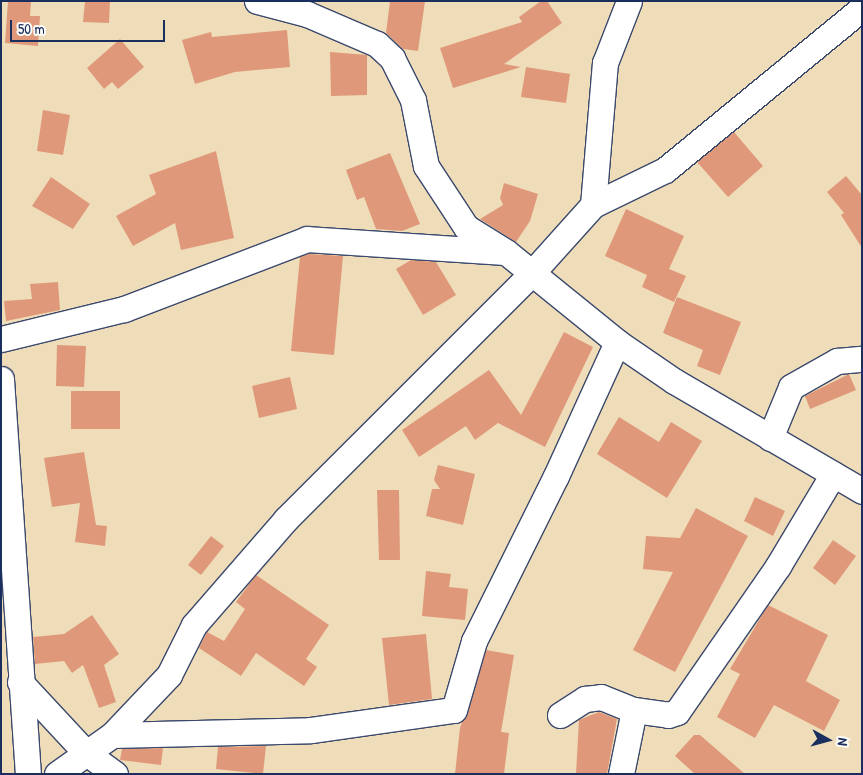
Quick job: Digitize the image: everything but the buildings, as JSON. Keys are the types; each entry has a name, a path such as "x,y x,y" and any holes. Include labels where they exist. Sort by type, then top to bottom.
{"street":[{"path":"257,1 307,14 377,44 392,58 413,100 426,166 434,184 466,227 506,252 616,342 770,438 862,491"},
{"path":"593,205 605,63 629,1"},
{"path":"57,774 85,752 112,735 169,675 194,625 286,519 532,274 593,205 665,170 862,8"},
{"path":"1,339 124,309 307,239 506,252"},
{"path":"112,735 311,730 454,710 474,641 556,476 616,342"},
{"path":"770,438 791,387 837,360 862,359"},
{"path":"1,379 20,682 28,774"},
{"path":"560,716 586,699 601,697 634,710 668,716 677,712 778,566 833,474"},
{"path":"20,682 85,752 115,774"},
{"path":"621,774 634,710"}]}
